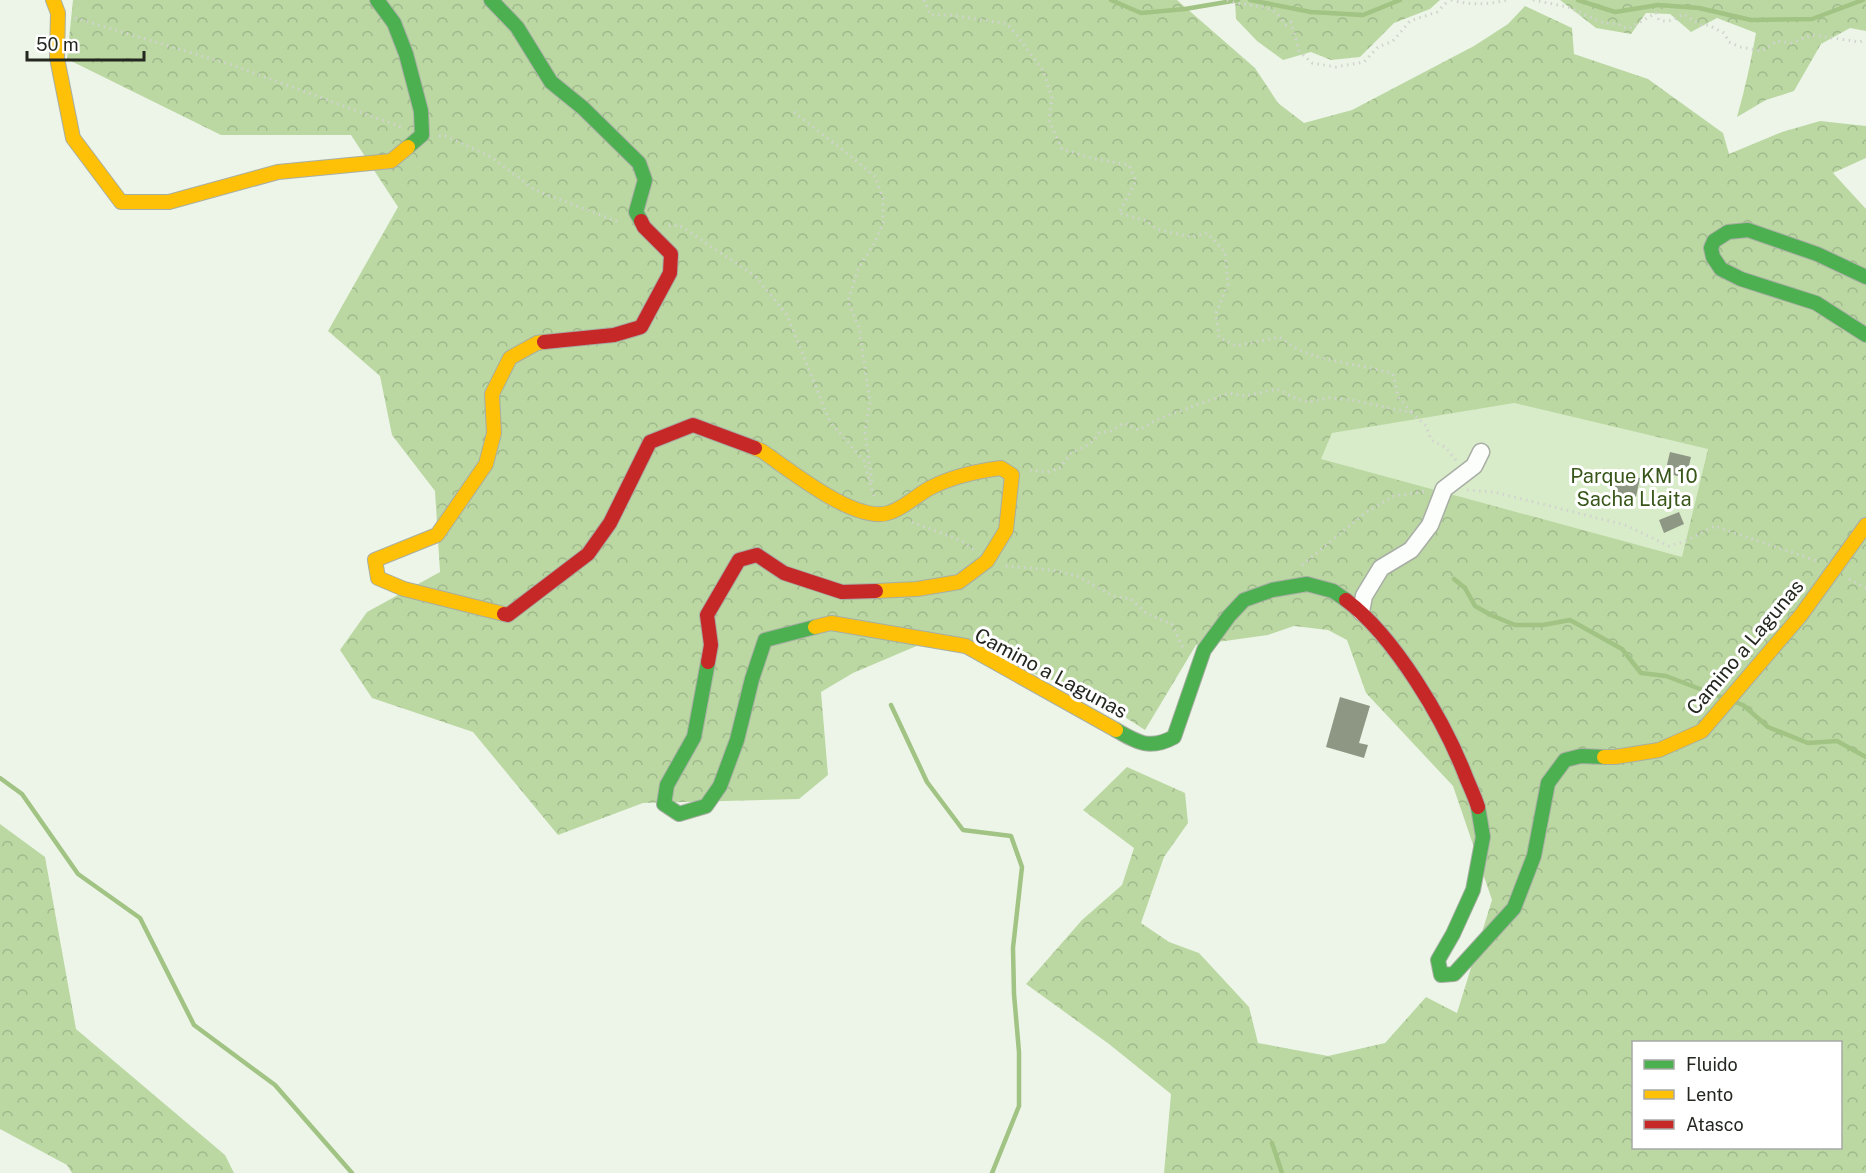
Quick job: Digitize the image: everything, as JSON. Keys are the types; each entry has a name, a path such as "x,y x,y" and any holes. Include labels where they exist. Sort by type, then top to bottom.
{"street":[{"path":"53,0 58,14 57,58 73,138 122,202 169,202 278,172 392,161 422,135 421,111 406,54 394,23 377,0"},
{"path":"490,0 517,27 551,82 583,108 639,163 645,180 636,212 644,227 670,254 670,273 641,327 614,335 537,343 510,358 492,394 494,433 486,464 437,535 375,560 378,578 404,589 508,615 588,554 610,523 650,442 693,425 762,451 844,506 872,515 890,513 932,487 979,471 1001,468 1007,472"},
{"path":"1866,277 1817,254 1748,230 1728,232 1714,240 1711,248 1713,257 1721,268 1742,279 1815,303 1866,335"},
{"path":"1361,612 1364,596 1381,568 1411,550 1430,525 1450,484 1474,466 1481,452"},
{"name":"Camino a Lagunas","path":"1007,472 1012,476 1006,530 987,561 958,582 917,590 842,592 784,573 757,555 739,560 707,615 711,645 694,737 667,785 664,804 678,814 706,806 720,786 737,740 752,679 765,640 831,623 966,646 1137,742 1161,744 1174,737 1203,650 1229,616 1244,600 1272,590 1306,584 1333,591 1361,612 1394,651 1421,690 1454,746 1477,804 1482,837 1473,890 1453,934 1437,960 1441,975 1454,974 1514,908 1534,856 1548,783 1565,760 1581,756 1615,757 1659,750 1702,731 1801,615 1866,525"}],"path":[{"path":"924,0 931,15 951,15 1008,24 1043,70 1052,98 1049,120 1062,149 1091,158 1129,165 1136,181 1119,213 1147,221 1156,229 1191,237 1207,232 1225,252 1228,285 1216,313 1219,337 1236,346 1279,337 1299,350 1337,362 1393,374 1398,397 1426,426 1431,440 1445,447 1456,459 1450,484"},
{"path":"1227,0 1272,10 1286,25 1291,22 1299,51 1312,63 1336,67 1364,62 1378,46 1394,42 1410,21 1437,12 1450,0 1482,5 1507,0"},
{"path":"1533,0 1568,7 1592,18 1628,29 1656,13 1659,20 1664,22 1674,20 1683,14 1701,25 1708,25 1724,33 1729,42 1740,47 1762,51 1776,41 1791,43 1812,34 1860,42 1866,39"},
{"path":"794,112 875,177 883,198 883,223 874,244 859,267 848,301 859,328 870,402 865,433 873,494"},
{"path":"1007,472 1029,470 1047,472 1060,468 1072,452 1085,447 1099,433 1111,431 1124,423 1139,430 1156,420 1229,393 1245,396 1277,389 1308,402 1329,398 1352,400 1412,413"},
{"path":"1297,569 1365,513 1394,496 1450,484 1494,492 1626,525 1669,546 1686,541 1714,526 1816,560 1866,588"}],"green space":[{"path":"73,0 1177,0 1255,68 1278,103 1304,123 1352,110 1474,46 1508,24 1525,6 1572,28 1574,54 1648,79 1723,133 1729,154 1782,132 1820,121 1866,126 1866,158 1833,173 1866,209 1866,1173 1164,1173 1171,1094 1109,1044 1026,984 1082,920 1122,885 1134,848 1083,810 1127,767 1185,793 1188,823 1164,857 1141,923 1169,942 1199,953 1249,1007 1258,1043 1328,1056 1385,1043 1426,997 1457,1013 1492,900 1453,786 1366,693 1347,640 1328,630 1294,626 1268,635 1196,645 1145,730 1086,692 995,660 926,642 853,673 821,692 828,775 799,799 643,803 558,835 473,732 372,698 340,650 367,612 440,572 435,491 392,435 380,376 328,331 398,207 351,135 221,135 67,59"},
{"path":"1235,0 1440,0 1430,9 1394,23 1360,57 1331,60 1311,52 1283,60 1257,41 1236,19"},
{"path":"1560,0 1866,0 1866,31 1850,28 1821,44 1794,91 1766,100 1737,117 1756,33 1717,18 1691,32 1670,14 1646,13 1631,34 1596,28"},
{"name":"Parque KM 10 Sacha Llajta","path":"1514,403 1708,449 1682,557 1321,459 1332,433"},
{"path":"0,824 45,857 76,1029 225,1155 234,1173 72,1173 67,1165 0,1129"}],"building":[{"path":"1670,452 1691,457 1686,478 1665,473"},
{"path":"1618,474 1640,478 1636,497 1614,493"},
{"path":"1679,512 1684,524 1664,533 1659,520"},
{"path":"1340,697 1370,706 1359,743 1368,745 1364,758 1326,747"}],"waterway":[{"path":"1111,0 1141,13 1185,9 1238,0"},
{"path":"1250,0 1311,12 1363,15 1400,0"},
{"path":"1578,0 1615,12 1658,5 1699,8 1751,20 1812,19 1863,0"},
{"path":"1454,579 1465,588 1475,606 1491,615 1515,625 1543,625 1570,620 1622,649 1641,673 1666,676 1721,697"},
{"path":"1735,702 1743,705 1768,727 1808,743 1837,741 1866,757"},
{"path":"891,705 927,782 963,830 1011,836 1022,867 1013,948 1019,1052 1019,1106 992,1173"},
{"path":"0,778 22,794 78,874 140,918 194,1025 275,1085 352,1173"},
{"path":"1272,1143 1282,1173"}],"traffic: fast":[{"path":"377,0 394,23 406,54 421,111 422,135 408,147"},
{"path":"491,0 517,27 551,82 583,108 639,163 645,180 636,212 641,221"},
{"path":"1866,277 1817,254 1748,230 1728,232 1714,241 1711,248 1713,257 1721,269 1741,279 1816,303 1866,335"},
{"path":"1116,730 1138,741 1151,744 1174,737 1204,650 1244,600 1272,590 1307,584 1333,591 1346,600"},
{"path":"708,662 694,737 667,785 664,804 679,814 706,806 720,786 737,740 752,679 765,640 815,627"},
{"path":"1478,807 1483,837 1473,890 1438,960 1441,975 1454,974 1514,908 1534,856 1548,783 1565,760 1581,756 1604,757"}],"traffic: slow":[{"path":"53,0 58,13 57,58 73,138 121,202 169,202 278,172 391,161 408,147"},
{"path":"504,614 404,589 378,578 375,560 437,535 486,464 494,433 492,394 510,358 537,343 544,342"},
{"path":"755,448 843,504 877,514 896,510 930,488 956,478 1001,468 1012,475 1006,530 987,561 959,582 917,589 876,591"},
{"path":"1604,757 1659,750 1702,731 1801,615 1866,525"},
{"path":"815,627 831,623 966,646 1116,730"}],"traffic: jam":[{"path":"544,342 614,335 641,327 670,273 671,254 644,227 641,221"},
{"path":"504,614 508,615 588,554 610,523 650,442 693,425 755,448"},
{"path":"708,662 711,645 707,615 739,560 757,555 784,573 842,592 876,591"},
{"path":"1346,600 1382,635 1416,681 1445,730 1478,807"}]}
